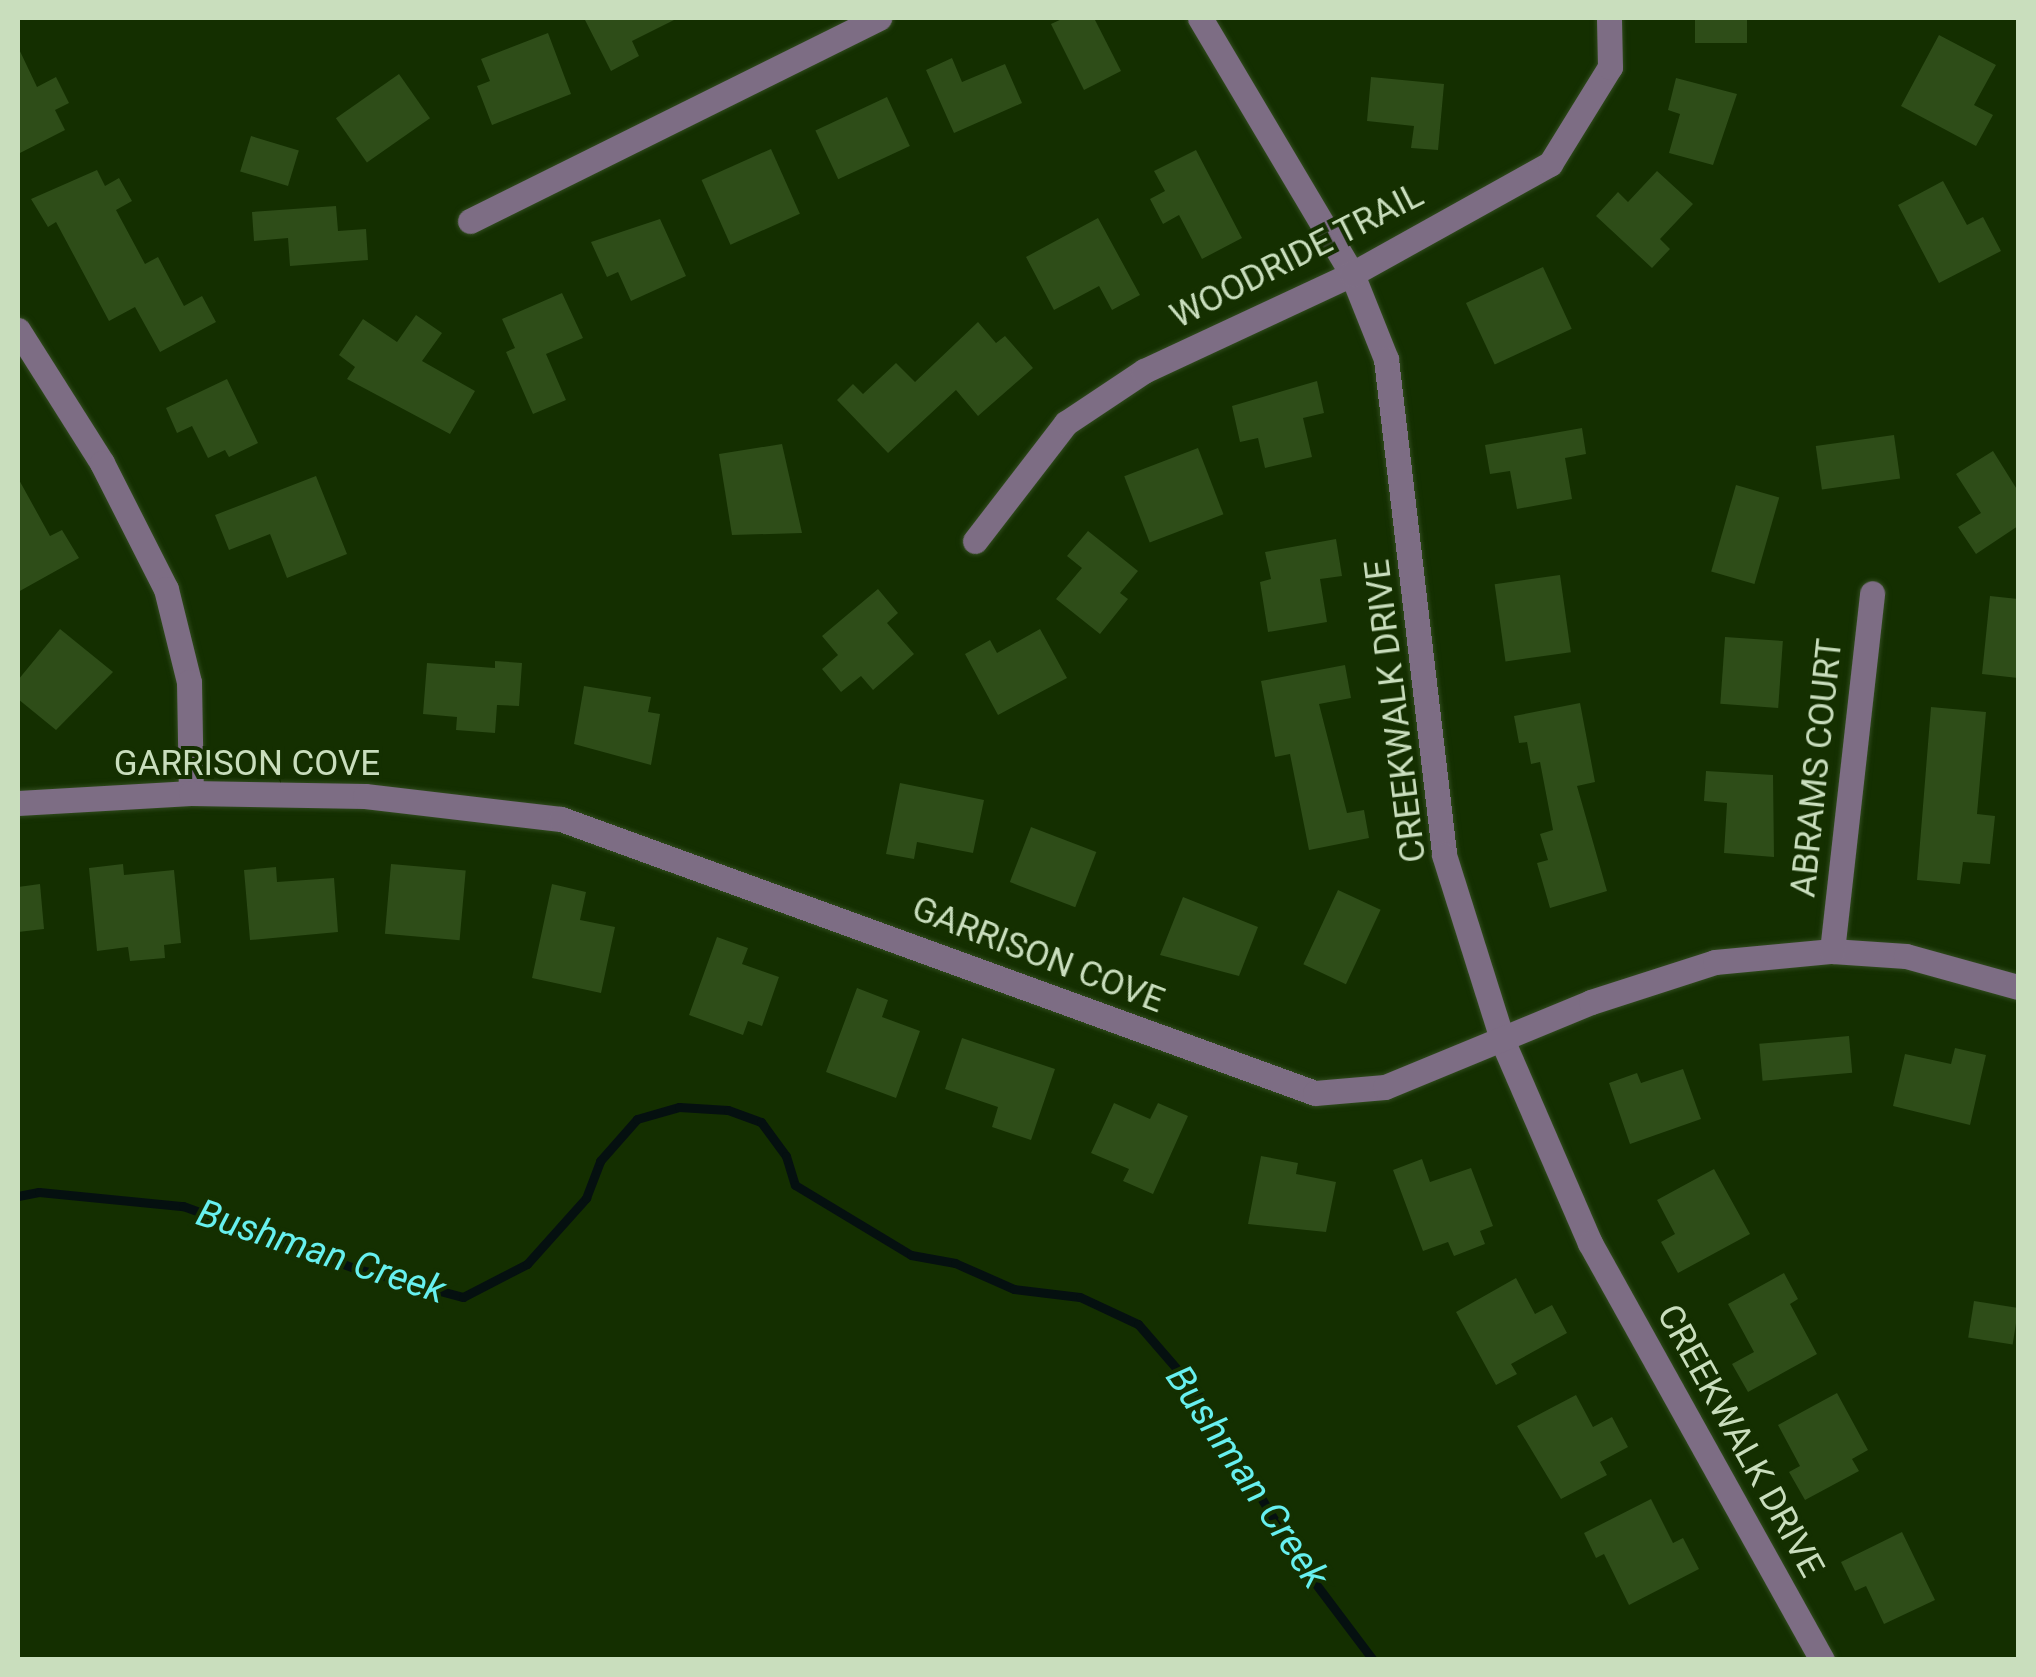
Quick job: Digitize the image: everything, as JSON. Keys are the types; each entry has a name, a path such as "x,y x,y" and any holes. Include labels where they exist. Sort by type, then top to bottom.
{"street":[{"path":"470,221 879,18"},
{"name":"CREEKWALK DRIVE","path":"1200,18 1352,274 1386,359 1444,855 1503,1042 1590,1244 1822,1660"},
{"name":"WOODRIDE TRAIL","path":"976,541 1066,422 1144,371 1352,274 1550,164 1610,67 1609,18"},
{"path":"18,330 102,463 166,588 188,682 192,792"},
{"name":"ABRAMS COURT","path":"1832,951 1872,593"},
{"name":"GARRISON COVE","path":"18,803 192,792 365,796 560,819 1315,1093 1386,1087 1503,1042 1591,1002 1715,962 1832,951 1906,956 2018,987"}],"building":[{"path":"584,18 678,18 632,41 639,56 611,71"},
{"path":"1064,18 1094,18 1121,71 1084,90 1051,24"},
{"path":"1695,18 1747,18 1747,43 1695,43"},
{"path":"548,33 571,94 492,125 477,86 490,81 481,59"},
{"path":"1939,35 1996,65 1974,105 1993,115 1976,146 1901,106"},
{"path":"18,47 37,87 56,77 69,103 55,110 65,130 18,154"},
{"path":"952,58 962,82 1005,64 1022,103 954,133 926,70"},
{"path":"399,74 430,118 367,162 336,118"},
{"path":"1371,77 1444,84 1438,150 1411,148 1414,126 1367,121"},
{"path":"1676,78 1737,94 1713,165 1669,153 1680,114 1668,110"},
{"path":"887,97 910,146 838,179 815,130"},
{"path":"251,136 299,151 288,186 240,171"},
{"path":"771,149 800,214 730,245 702,180"},
{"path":"1196,150 1242,238 1202,259 1179,215 1163,224 1150,199 1165,191 1154,171"},
{"path":"97,170 105,186 119,178 132,201 116,210 145,264 158,257 184,306 202,296 216,322 160,352 135,307 109,321 56,222 48,227 31,199"},
{"path":"1657,171 1693,204 1660,239 1670,249 1652,268 1596,216 1618,192 1628,202"},
{"path":"1943,181 1967,225 1983,217 2001,251 1939,283 1898,205"},
{"path":"336,206 338,231 366,229 368,260 290,266 288,238 254,241 252,212"},
{"path":"1098,218 1140,295 1112,310 1099,286 1054,310 1026,257"},
{"path":"660,219 686,276 631,301 618,272 607,277 591,242"},
{"path":"1543,267 1572,329 1495,365 1466,303"},
{"path":"562,293 583,338 546,354 566,400 533,414 506,352 515,348 502,319"},
{"path":"416,315 442,333 422,361 475,391 450,434 347,379 355,367 339,355 363,319 397,342"},
{"path":"978,322 996,343 1005,336 1033,368 978,416 956,390 888,453 837,400 853,384 863,394 896,363 915,382"},
{"path":"227,379 258,443 229,457 225,450 208,458 192,426 177,433 166,408"},
{"path":"1317,381 1324,413 1303,418 1312,457 1265,468 1258,438 1240,442 1232,406"},
{"path":"1582,428 1586,454 1565,458 1572,499 1517,509 1510,471 1490,474 1485,445"},
{"path":"1894,435 1900,479 1822,490 1816,446"},
{"path":"782,444 802,533 732,535 719,454"},
{"path":"1198,448 1223,514 1150,543 1124,476"},
{"path":"1993,451 2018,491 2018,526 1976,554 1958,527 1981,513 1956,474"},
{"path":"316,476 347,554 287,578 270,534 229,550 215,515"},
{"path":"18,478 50,536 62,530 79,558 18,592"},
{"path":"1736,485 1779,497 1754,584 1711,572"},
{"path":"1088,531 1138,571 1120,593 1128,599 1100,634 1056,599 1082,568 1067,556"},
{"path":"1336,539 1342,576 1320,579 1327,622 1268,632 1260,582 1271,579 1265,552"},
{"path":"1560,575 1571,652 1505,661 1495,584"},
{"path":"878,589 898,613 887,623 914,654 873,690 861,676 841,692 822,669 838,655 822,636"},
{"path":"1990,596 2018,599 2018,678 1982,674"},
{"path":"60,629 113,672 56,730 18,699 18,680"},
{"path":"1040,629 1067,678 998,715 965,654 990,640 997,653"},
{"path":"1725,637 1783,641 1778,708 1720,704"},
{"path":"495,661 522,663 519,706 497,705 495,733 456,730 457,717 423,714 427,663 495,668"},
{"path":"1345,665 1351,698 1319,704 1347,813 1364,810 1369,838 1309,850 1290,754 1275,757 1261,681"},
{"path":"584,686 651,697 648,712 660,714 651,765 574,744"},
{"path":"1580,703 1595,782 1577,786 1607,891 1550,908 1537,863 1548,860 1540,834 1553,830 1540,762 1531,764 1527,742 1519,743 1514,716"},
{"path":"1931,707 1986,712 1977,814 1995,816 1990,864 1963,862 1960,884 1917,880"},
{"path":"1706,771 1773,775 1774,857 1724,853 1727,803 1704,801"},
{"path":"900,783 984,800 973,853 917,842 914,859 886,854"},
{"path":"1031,827 1096,852 1075,907 1010,882"},
{"path":"123,864 124,875 174,870 181,943 164,945 165,958 130,961 128,947 97,951 89,868"},
{"path":"391,864 466,871 460,940 385,934"},
{"path":"276,867 277,882 334,878 338,932 250,940 244,870"},
{"path":"40,884 44,929 18,932 18,887"},
{"path":"552,884 586,892 580,920 615,927 601,993 532,978"},
{"path":"1338,890 1381,910 1346,984 1303,964"},
{"path":"1183,897 1258,927 1239,976 1160,955"},
{"path":"717,937 748,948 742,964 779,977 762,1026 748,1021 743,1035 689,1015"},
{"path":"857,988 888,1000 882,1017 920,1031 896,1098 826,1072"},
{"path":"1849,1036 1852,1073 1763,1081 1759,1044"},
{"path":"962,1038 1055,1069 1031,1140 992,1127 998,1107 945,1089"},
{"path":"1955,1048 1986,1055 1970,1125 1893,1106 1905,1054 1951,1064"},
{"path":"1683,1069 1701,1119 1630,1144 1609,1083 1637,1073 1641,1083"},
{"path":"1114,1103 1150,1119 1158,1103 1188,1116 1153,1194 1123,1181 1129,1169 1091,1153"},
{"path":"1261,1156 1298,1163 1296,1174 1336,1182 1326,1232 1248,1224"},
{"path":"1422,1159 1430,1182 1471,1168 1493,1226 1480,1231 1485,1244 1454,1256 1448,1242 1423,1251 1393,1170"},
{"path":"1714,1169 1750,1234 1678,1273 1661,1242 1675,1234 1657,1200"},
{"path":"1784,1273 1798,1299 1790,1304 1817,1354 1748,1392 1732,1364 1754,1352 1728,1304"},
{"path":"1516,1278 1535,1314 1552,1305 1567,1333 1511,1364 1517,1374 1496,1385 1456,1312"},
{"path":"1974,1301 2018,1308 2013,1345 1968,1338"},
{"path":"1837,1393 1868,1450 1852,1459 1859,1471 1805,1500 1789,1472 1800,1466 1778,1425"},
{"path":"1576,1395 1593,1427 1612,1417 1628,1447 1600,1462 1607,1475 1561,1499 1517,1426"},
{"path":"1651,1499 1673,1543 1683,1538 1699,1569 1629,1605 1604,1554 1596,1558 1584,1533"},
{"path":"1902,1532 1935,1600 1884,1624 1866,1586 1855,1591 1841,1562"}],"waterway":[{"name":"Bushman Creek","path":"18,1196 39,1192 183,1206 354,1268 463,1297 527,1264 586,1198 600,1161 637,1119 679,1107 728,1110 761,1122 786,1156 795,1185 911,1255 955,1263 1014,1289 1080,1297 1138,1324 1197,1392 1303,1567 1373,1660"}]}
